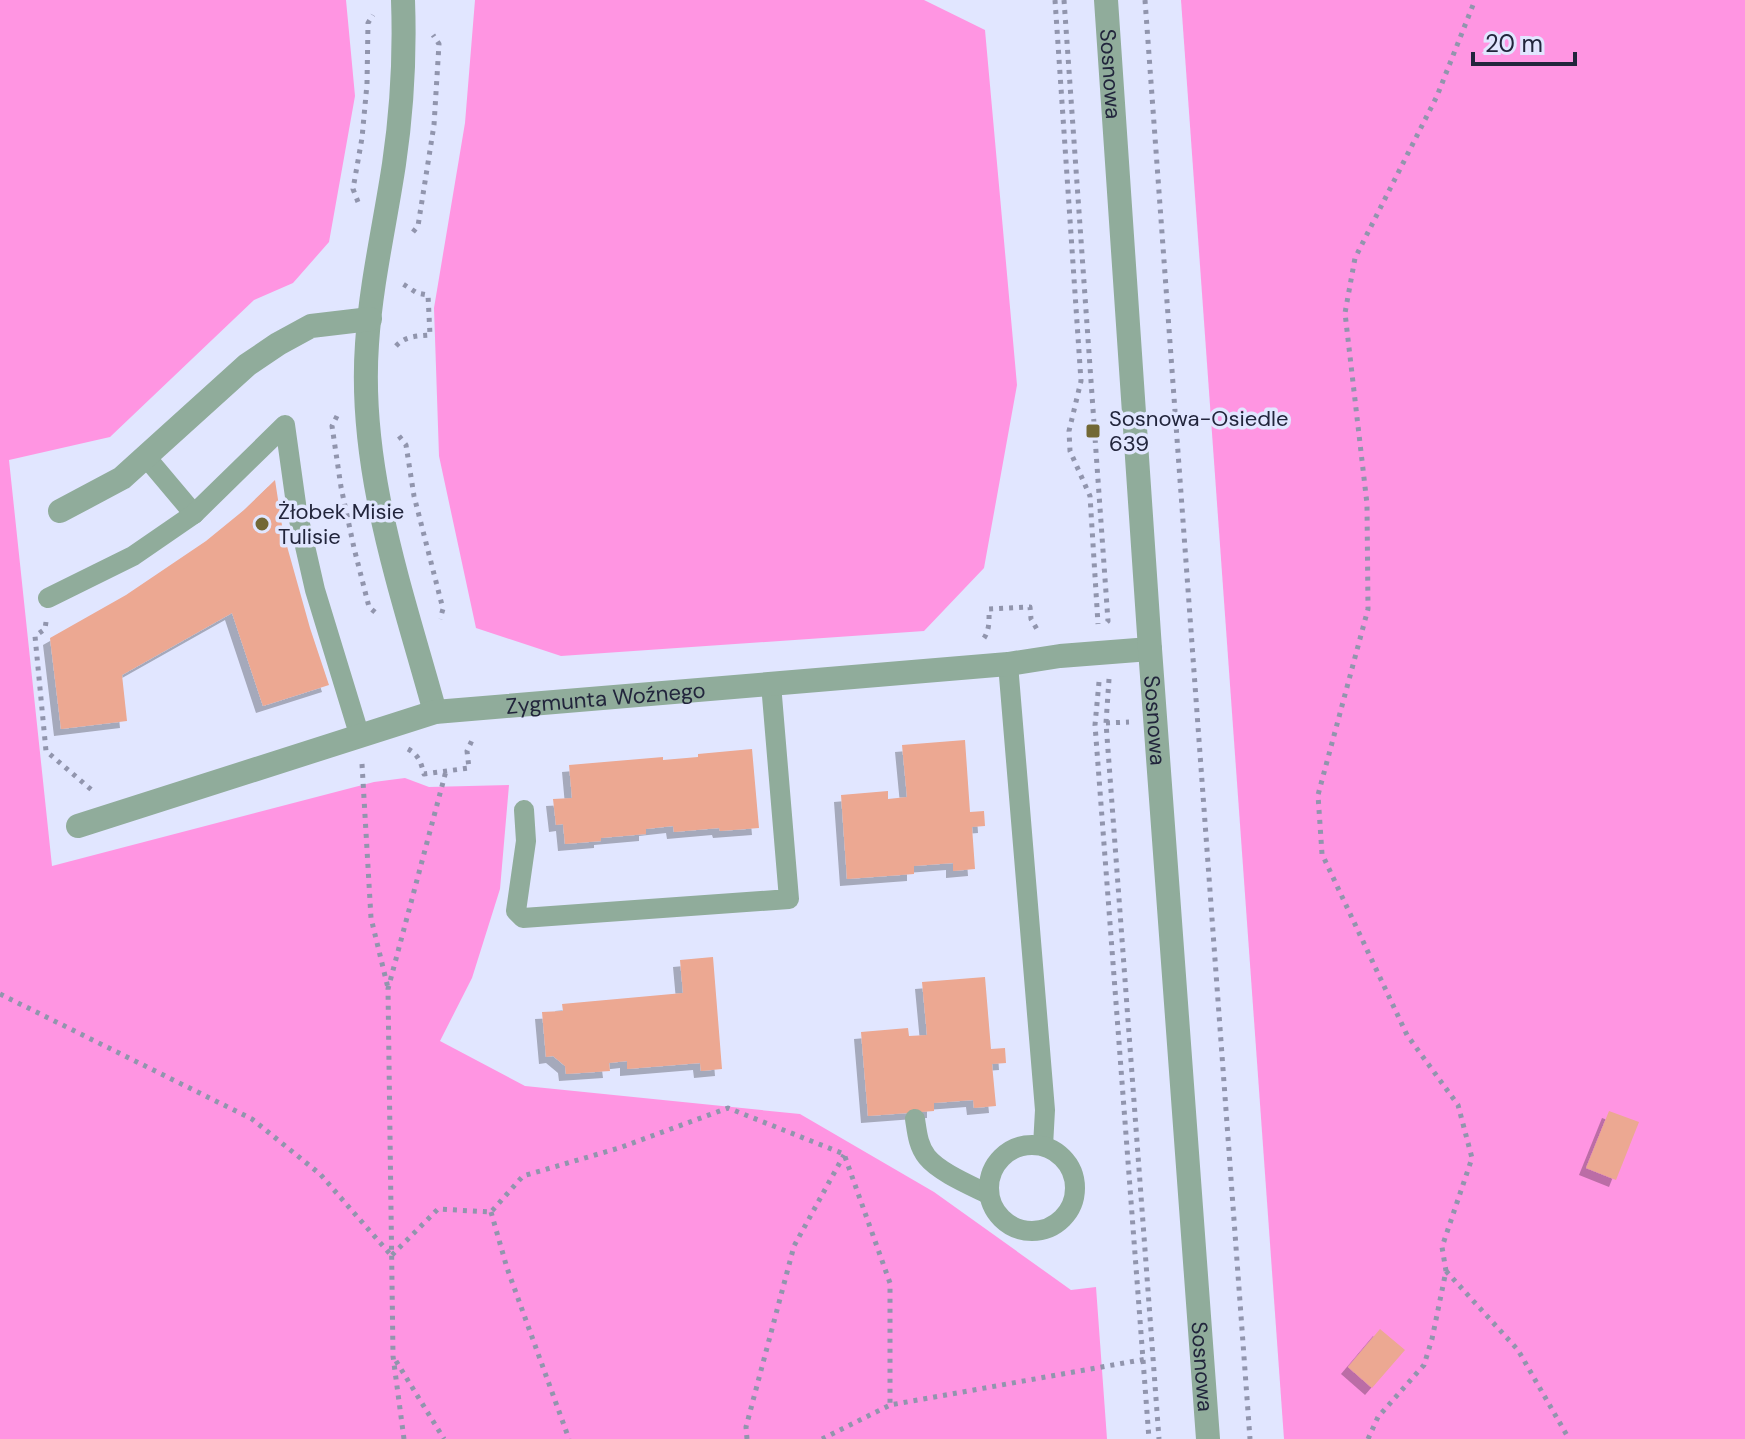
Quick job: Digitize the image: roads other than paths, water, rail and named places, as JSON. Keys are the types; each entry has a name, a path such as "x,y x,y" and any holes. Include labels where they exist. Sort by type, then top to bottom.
{"street":[{"name":"Sosnowa","path":"1106,0 1208,1439"},
{"path":"391,2 403,79 367,346 367,427 377,499 435,712"},
{"path":"60,511 122,478 247,365 278,344 311,326 370,319"},
{"name":"Zygmunta Woźnego","path":"78,826 361,747 435,712 1008,664 1150,649"}],"lane":[{"path":"48,598 133,556 194,514 285,425 297,511 315,590 361,747"},
{"path":"146,457 194,514"},
{"path":"1008,664 1045,1110 1043,1146"},
{"path":"524,810 526,841 516,911 523,918 789,899 771,684"},
{"path":"915,1119 918,1142 927,1158 959,1181 988,1194"},
{"path":"1026,1145 1043,1146 1058,1153 1070,1166 1075,1182 1074,1199 1066,1215 1053,1226 1037,1231 1020,1230 1005,1223 994,1210 988,1194 989,1176 997,1161 1010,1150 1026,1145"}],"place":[{"name":"Sosnowa-Osiedle 639","path":"1093,431"},
{"name":"Żłobek Misie Tulisie","path":"262,524"}]}
